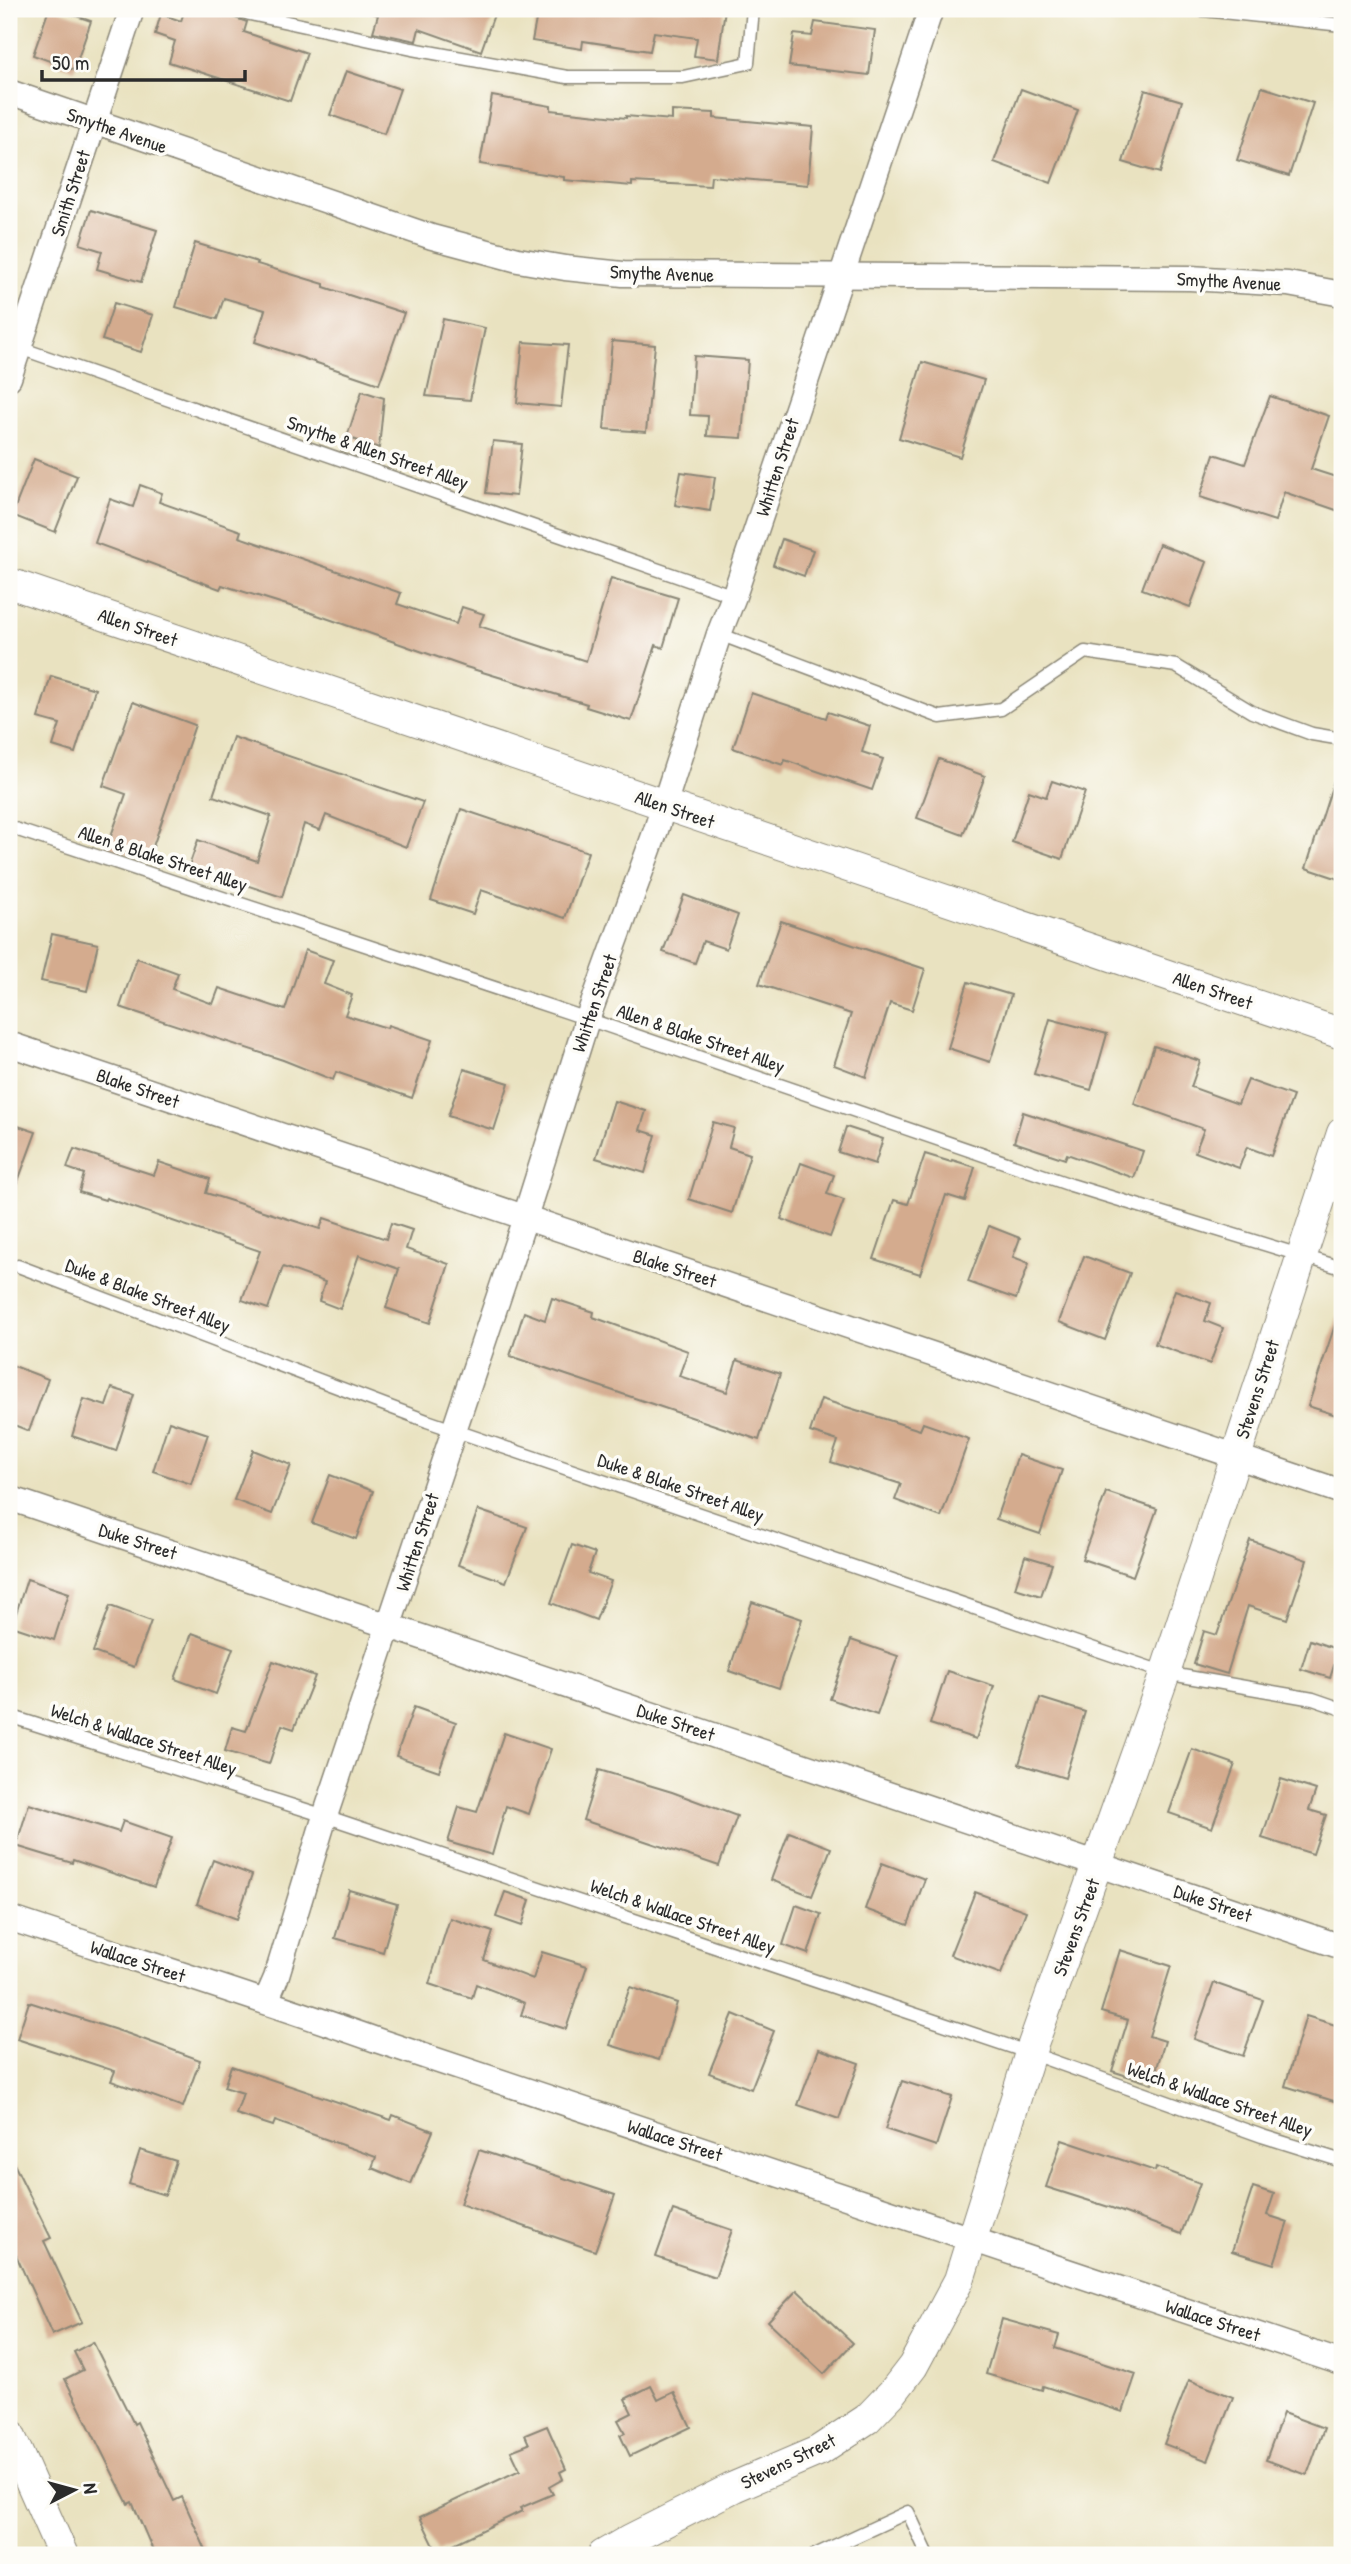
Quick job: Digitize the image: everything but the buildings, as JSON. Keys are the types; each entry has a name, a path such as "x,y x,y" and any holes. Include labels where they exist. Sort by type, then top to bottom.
{"street":[{"name":"Smith Street","path":"9,378 14,346 132,9"},
{"name":"Whitten Street","path":"266,2001 276,1978 325,1816 525,1218 587,1020 664,805 719,634 931,9"},
{"name":"Smythe Avenue","path":"9,92 432,237 517,260 565,268 623,274 1190,278 1288,284 1342,294"},
{"name":"Allen Street","path":"9,583 1342,1034"},
{"name":"Blake Street","path":"9,1044 1342,1492"},
{"name":"Stevens Street","path":"603,2555 734,2487 818,2451 867,2419 913,2366 959,2280 1030,2053 1165,1673 1342,1133"},
{"name":"Duke Street","path":"9,1498 1342,1947"},
{"name":"Wallace Street","path":"9,1918 266,2001 405,2050 1342,2363"},
{"path":"9,2433 63,2555"}],"lane":[{"path":"236,9 412,49 567,77 683,77 748,63 753,9"},
{"path":"1194,9 1342,25"},
{"name":"Smythe & Allen Street Alley","path":"14,346 734,596"},
{"path":"719,634 940,717 1001,709 1085,652 1176,666 1252,712 1312,734 1342,739"},
{"name":"Allen & Blake Street Alley","path":"9,827 1071,1185 1342,1268"},
{"name":"Duke & Blake Street Alley","path":"18,1266 454,1430 1165,1673 1313,1699 1342,1709"},
{"name":"Welch & Wallace Street Alley","path":"9,1716 325,1816 1342,2161"},
{"path":"815,2555 908,2512 929,2555"}]}
